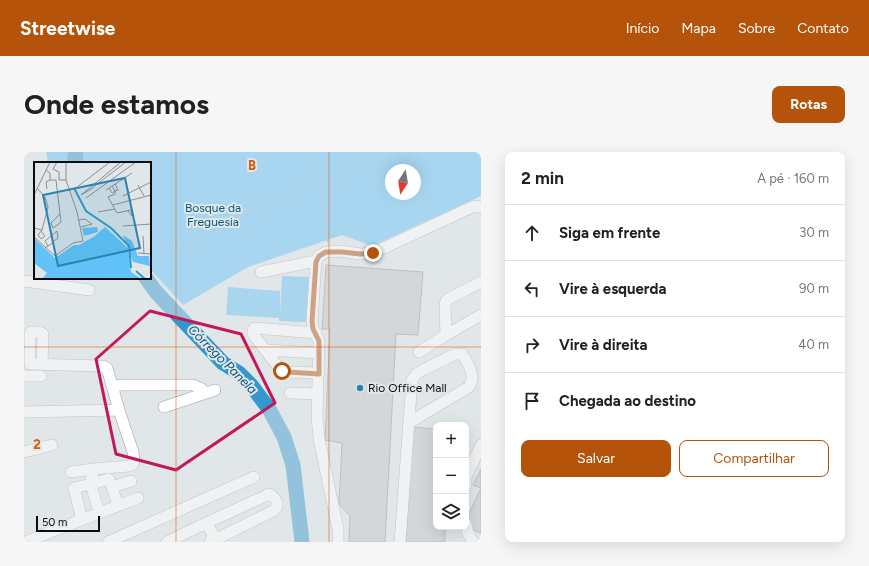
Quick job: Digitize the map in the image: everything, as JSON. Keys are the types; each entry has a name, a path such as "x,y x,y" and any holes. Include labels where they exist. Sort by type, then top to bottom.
{"street":[{"path":"338,542 338,529 319,439 319,341 313,329 312,321 316,262 319,256 326,252 360,254 373,253 470,208 476,206 481,207"},
{"path":"261,272 316,262"},
{"path":"24,281 89,290"},
{"path":"446,335 446,301 481,282"},
{"path":"418,352 481,315"},
{"path":"316,333 255,328 252,334 282,371 319,374"},
{"path":"266,350 319,353"},
{"path":"400,542 412,380 416,374 455,354 462,354 472,376 472,381 469,387 410,422"},
{"path":"42,364 103,366 107,368 133,452 134,461 129,466 71,472"},
{"path":"24,376 41,376"},
{"path":"112,386 192,385 209,392 164,406"},
{"path":"290,393 318,394"},
{"path":"24,412 119,410"},
{"path":"469,471 481,445"},
{"path":"24,452 52,446"},
{"path":"93,469 91,484 99,513"},
{"path":"108,542 254,478"},
{"path":"82,520 74,488 109,479 118,505"},
{"path":"112,487 131,481"},
{"path":"167,542 202,525 269,494 274,496 277,501 276,509 212,541 212,532 207,525 202,525"},
{"path":"25,542 138,498"},
{"path":"467,530 473,542"}],"path":[{"path":"111,162 113,152"},
{"path":"312,152 324,210 324,233 332,252"},
{"path":"151,233 177,245 197,239 263,206 320,186 366,166 384,152"}],"highlighted area":[{"path":"150,311 241,334 275,403 176,470 116,454 96,359"}],"shaded area":[{"path":"46,152 79,152 81,162 48,162"},
{"path":"282,276 309,277 306,322 279,321 279,318 226,315 228,287 280,291 280,314"}],"green space":[{"name":"Bosque da Freguesia","path":"81,152 481,152 481,196 372,246 342,235 248,267 183,305 151,270 151,162 83,162"}],"building":[{"name":"Rio Office Mall","path":"326,265 423,272 418,335 396,334 385,542 349,542 350,516 339,504 342,443 325,440 330,329 322,329"},
{"path":"412,427 433,429 433,530 445,530 445,542 406,542"},
{"path":"481,469 481,488 473,485"},
{"path":"481,488 481,533 469,528 469,514"}],"waterway":[{"name":"Córrego Panela","path":"76,152 76,162"},
{"name":"Córrego Panela","path":"147,279 156,292 223,363 239,373 251,385 269,409 284,437 293,465 302,542"}],"place":[{"name":"Rio Office Mall","path":"360,388"}],"route":[{"path":"282,371 319,374 319,341 313,329 312,321 316,262 319,256 326,252 360,254 373,253"}]}
